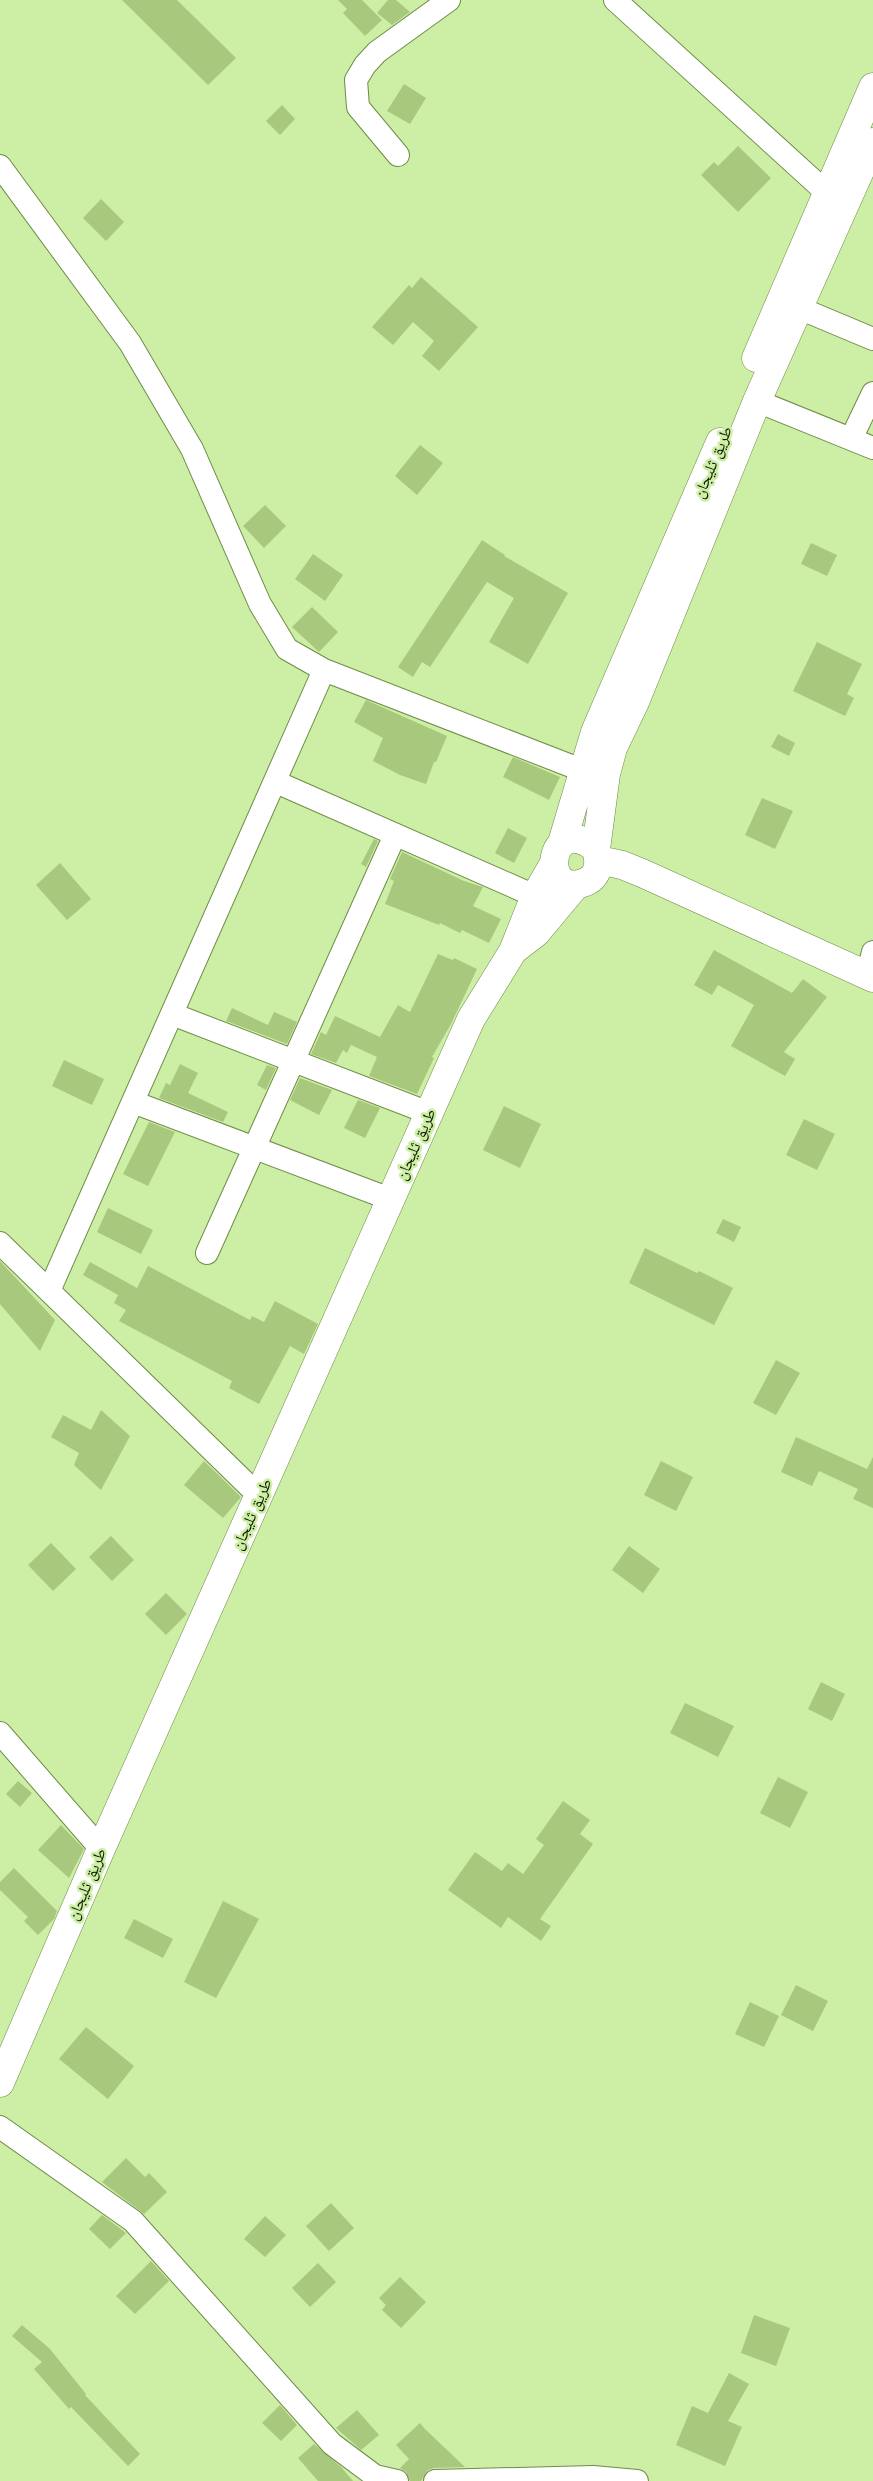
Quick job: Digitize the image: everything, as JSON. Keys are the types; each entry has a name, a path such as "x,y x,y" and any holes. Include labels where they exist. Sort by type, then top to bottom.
{"main road":[{"name":"طريق ثليجان","path":"0,2083 101,1849 471,1019 513,951 535,896 558,854 595,772 613,748 635,702 757,401 799,308 873,86"},
{"name":"طريق ثليجان","path":"598,855 595,732 835,200 865,182 873,142"},
{"path":"598,855 597,873 588,882 576,885 566,882 557,875 558,854 574,838 586,841 598,855 871,969"},
{"name":"طريق ثليجان","path":"513,951 536,933 576,885"}],"street":[{"path":"398,155 358,106 356,80 365,65 377,52 449,0"},
{"path":"616,0 835,200"},
{"path":"0,166 130,343 192,449 260,604 287,649 324,670 595,772"},
{"path":"799,308 873,338"},
{"path":"852,439 873,393"},
{"path":"757,401 873,448"},
{"path":"48,1290 276,782 324,670"},
{"path":"276,782 535,896"},
{"path":"207,1253 395,835"},
{"path":"172,1014 429,1112"},
{"path":"133,1102 390,1199"},
{"path":"0,1243 259,1496"},
{"path":"0,1733 101,1849"},
{"path":"0,2127 133,2220 332,2444 375,2476 397,2481"},
{"path":"435,2481 593,2477 637,2481"}],"building":[{"path":"122,0 177,0 236,58 208,85"},
{"path":"338,0 362,0 382,20 365,36 343,13 347,9"},
{"path":"388,0 396,0 410,12 392,25 377,13"},
{"path":"404,84 426,98 410,124 387,111"},
{"path":"282,105 295,119 280,135 266,121"},
{"path":"738,146 771,178 738,212 701,175 714,162 718,166"},
{"path":"101,199 124,222 106,241 83,218"},
{"path":"421,277 478,327 439,371 422,356 434,341 413,322 393,345 372,327 409,285 412,288"},
{"path":"420,445 443,463 417,495 395,476"},
{"path":"265,505 286,526 264,548 243,526"},
{"path":"482,540 504,556 568,593 528,664 489,642 514,598 487,582 430,667 422,662 413,677 398,667"},
{"path":"811,543 837,555 827,576 801,564"},
{"path":"313,554 343,575 325,601 295,579"},
{"path":"312,607 338,632 319,652 292,627"},
{"path":"817,642 862,664 847,694 854,698 845,716 793,691"},
{"path":"366,700 447,736 426,784 400,775 373,761 383,738 354,722"},
{"path":"778,734 795,743 789,756 771,747"},
{"path":"513,757 560,777 549,800 503,777"},
{"path":"762,798 793,811 775,849 745,835"},
{"path":"508,828 527,838 514,863 495,853"},
{"path":"374,839 378,841 366,867 361,864"},
{"path":"402,852 464,881 483,887 473,906 501,919 489,943 462,930 460,933 440,923 439,925 385,904 394,881 390,879"},
{"path":"60,863 91,899 67,920 36,885"},
{"path":"714,950 792,993 803,979 827,997 784,1052 795,1059 785,1076 731,1046 754,1005 718,985 712,995 694,985"},
{"path":"438,954 453,960 454,958 477,969 451,1024 432,1057 434,1058 417,1094 369,1076 377,1057 351,1045 347,1053 343,1050 336,1063 311,1054 321,1032 326,1035 335,1016 380,1037 398,1005 410,1012"},
{"path":"232,1008 268,1025 274,1012 297,1022 287,1044 226,1021"},
{"path":"64,1060 104,1079 92,1105 52,1086"},
{"path":"180,1064 198,1073 188,1093 228,1112 223,1122 159,1098 166,1083 170,1085"},
{"path":"267,1065 276,1068 266,1090 257,1085"},
{"path":"300,1078 332,1090 319,1115 290,1100"},
{"path":"358,1100 380,1108 365,1138 344,1128"},
{"path":"504,1106 541,1124 520,1168 483,1150"},
{"path":"804,1119 835,1134 817,1170 786,1155"},
{"path":"149,1122 175,1132 148,1186 123,1174"},
{"path":"108,1208 153,1230 141,1254 97,1232"},
{"path":"723,1219 741,1227 734,1242 716,1233"},
{"path":"645,1248 733,1288 714,1325 629,1283"},
{"path":"0,1261 55,1320 40,1351 0,1304"},
{"path":"90,1262 137,1288 148,1266 250,1320 252,1316 264,1322 275,1301 318,1324 304,1354 290,1346 259,1404 229,1388 232,1381 119,1321 126,1310 114,1303 118,1295 83,1275"},
{"path":"776,1360 800,1373 776,1415 753,1403"},
{"path":"101,1410 130,1436 101,1490 74,1465 79,1453 51,1437 63,1415 91,1430"},
{"path":"796,1437 867,1469 873,1457 873,1508 853,1499 858,1489 819,1471 812,1486 781,1472"},
{"path":"204,1461 241,1497 223,1518 184,1485"},
{"path":"661,1461 693,1477 676,1511 644,1495"},
{"path":"111,1536 134,1560 112,1581 89,1557"},
{"path":"51,1543 76,1569 53,1591 28,1565"},
{"path":"629,1546 660,1569 643,1593 612,1570"},
{"path":"166,1593 187,1614 166,1635 145,1614"},
{"path":"821,1682 845,1694 832,1721 808,1709"},
{"path":"685,1703 734,1726 718,1757 670,1733"},
{"path":"778,1777 808,1792 790,1828 760,1813"},
{"path":"18,1781 32,1793 20,1807 6,1794"},
{"path":"563,1801 590,1820 580,1834 593,1844 540,1919 551,1926 541,1941 508,1917 501,1928 448,1890 475,1852 502,1871 508,1863 523,1874 544,1845 536,1839"},
{"path":"61,1825 84,1849 69,1878 38,1850"},
{"path":"14,1868 57,1911 54,1919 38,1935 24,1921 28,1917 0,1890 0,1882"},
{"path":"223,1901 259,1919 216,1998 184,1982"},
{"path":"134,1919 173,1939 163,1958 124,1938"},
{"path":"796,1985 828,2001 813,2031 781,2015"},
{"path":"750,2002 779,2016 764,2047 735,2034"},
{"path":"86,2027 134,2066 108,2099 59,2059"},
{"path":"126,2158 145,2177 149,2173 167,2192 144,2214 102,2182"},
{"path":"331,2203 354,2228 329,2251 306,2226"},
{"path":"102,2215 126,2233 110,2249 89,2229"},
{"path":"265,2216 286,2235 265,2257 244,2239"},
{"path":"151,2261 169,2281 135,2314 116,2296"},
{"path":"318,2263 336,2282 310,2307 292,2288"},
{"path":"400,2277 426,2302 401,2328 382,2310 386,2305 379,2298"},
{"path":"754,2315 790,2328 776,2366 741,2353"},
{"path":"22,2325 50,2349 85,2395 140,2454 128,2466 71,2407 69,2409 34,2369 42,2362 12,2336"},
{"path":"729,2373 749,2384 728,2421 742,2427 725,2466 676,2445 692,2406 708,2413"},
{"path":"280,2405 297,2425 281,2441 262,2423"},
{"path":"357,2410 379,2435 361,2450 336,2428"},
{"path":"420,2423 465,2467 434,2468 428,2470 421,2481 410,2481 406,2472 400,2468 409,2459 396,2445"},
{"path":"314,2444 341,2467 353,2481 318,2481 298,2458"}]}
